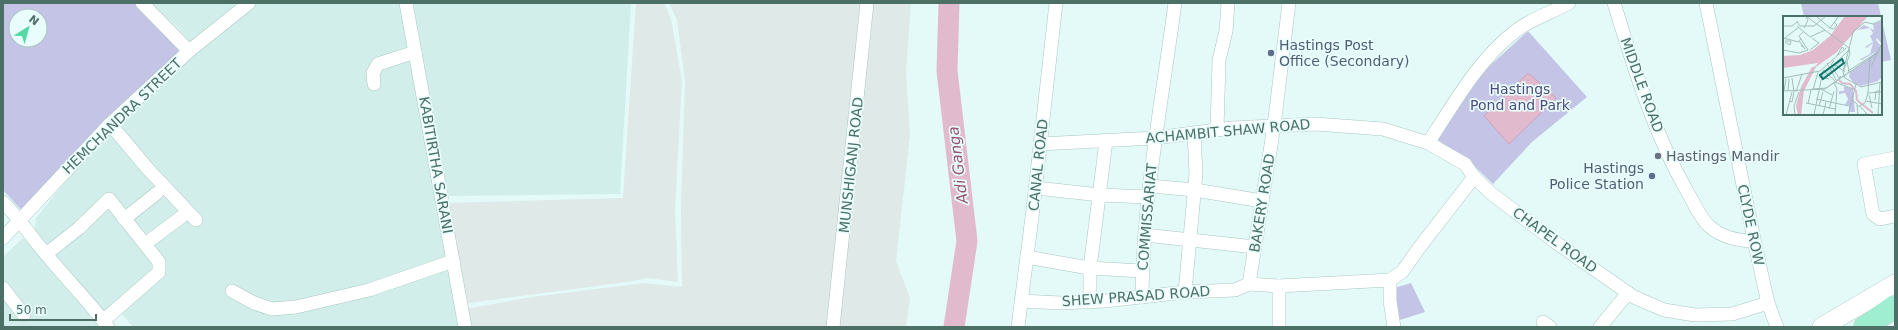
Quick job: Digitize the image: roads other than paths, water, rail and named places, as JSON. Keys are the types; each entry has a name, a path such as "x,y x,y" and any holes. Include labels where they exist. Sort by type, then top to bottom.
{"highway":[{"path":"1865,327 1895,306"}],"main road":[{"path":"1822,327 1895,284"}],"street":[{"path":"142,3 189,51"},
{"name":"HEMCHANDRA STREET","path":"3,238 110,124 189,51 248,3"},
{"name":"KABITIRTHA SARANI","path":"406,3 465,327"},
{"name":"MUNSHIGANJ ROAD","path":"833,327 868,3"},
{"name":"CANAL ROAD","path":"1018,327 1036,188 1056,3"},
{"name":"COMMISSARIAT","path":"1142,297 1142,271 1155,138 1175,3"},
{"path":"1217,130 1219,60 1226,31 1228,3"},
{"name":"BAKERY ROAD","path":"1249,284 1274,126 1289,3"},
{"path":"1428,143 1480,68 1499,46 1518,29 1569,3"},
{"name":"MIDDLE ROAD","path":"1614,3 1654,122 1672,166 1709,226 1722,234 1739,241 1754,241"},
{"name":"CLYDE ROW","path":"1706,3 1754,241 1768,303 1777,327"},
{"path":"374,84 373,73 378,64 415,52"},
{"path":"110,124 192,216 145,244"},
{"name":"ACHAMBIT SHAW ROAD","path":"1040,144 1155,138 1217,130 1316,124 1383,129 1428,143 1465,164 1474,178"},
{"path":"1185,292 1196,173 1194,134"},
{"path":"1090,302 1090,268 1106,141"},
{"path":"1895,158 1864,164 1872,214 1880,219 1895,216"},
{"path":"1249,284 1279,286 1390,280 1402,272 1474,178"},
{"name":"CHAPEL ROAD","path":"1474,178 1492,194 1558,244 1628,293 1664,310 1694,315 1732,314 1768,303"},
{"path":"1036,188 1100,195 1195,190 1262,201"},
{"path":"124,219 157,194"},
{"path":"3,202 20,219 46,254 64,273 106,324 159,272 159,262 109,199 79,228 46,254"},
{"path":"1145,235 1255,247"},
{"path":"1027,257 1090,268 1142,271"},
{"path":"232,292 254,303 272,309 296,307 369,290 452,261"},
{"path":"1390,280 1390,301 1394,327"},
{"name":"SHEW PRASAD ROAD","path":"1021,301 1090,302 1185,292 1235,290 1249,284"},
{"path":"1279,286 1279,327"},
{"path":"3,288 24,315"},
{"path":"1600,327 1628,293"}],"waterway":[{"name":"Adi Ganga","path":"949,3 947,71 967,241 954,327"}],"place":[{"name":"Hastings Post Office (Secondary)","path":"1271,53"},
{"name":"Hastings Mandir","path":"1658,156"},
{"name":"Hastings Police Station","path":"1652,176"}],"park label":[{"name":"Hastings Pond and Park","path":"1520,98"}]}
